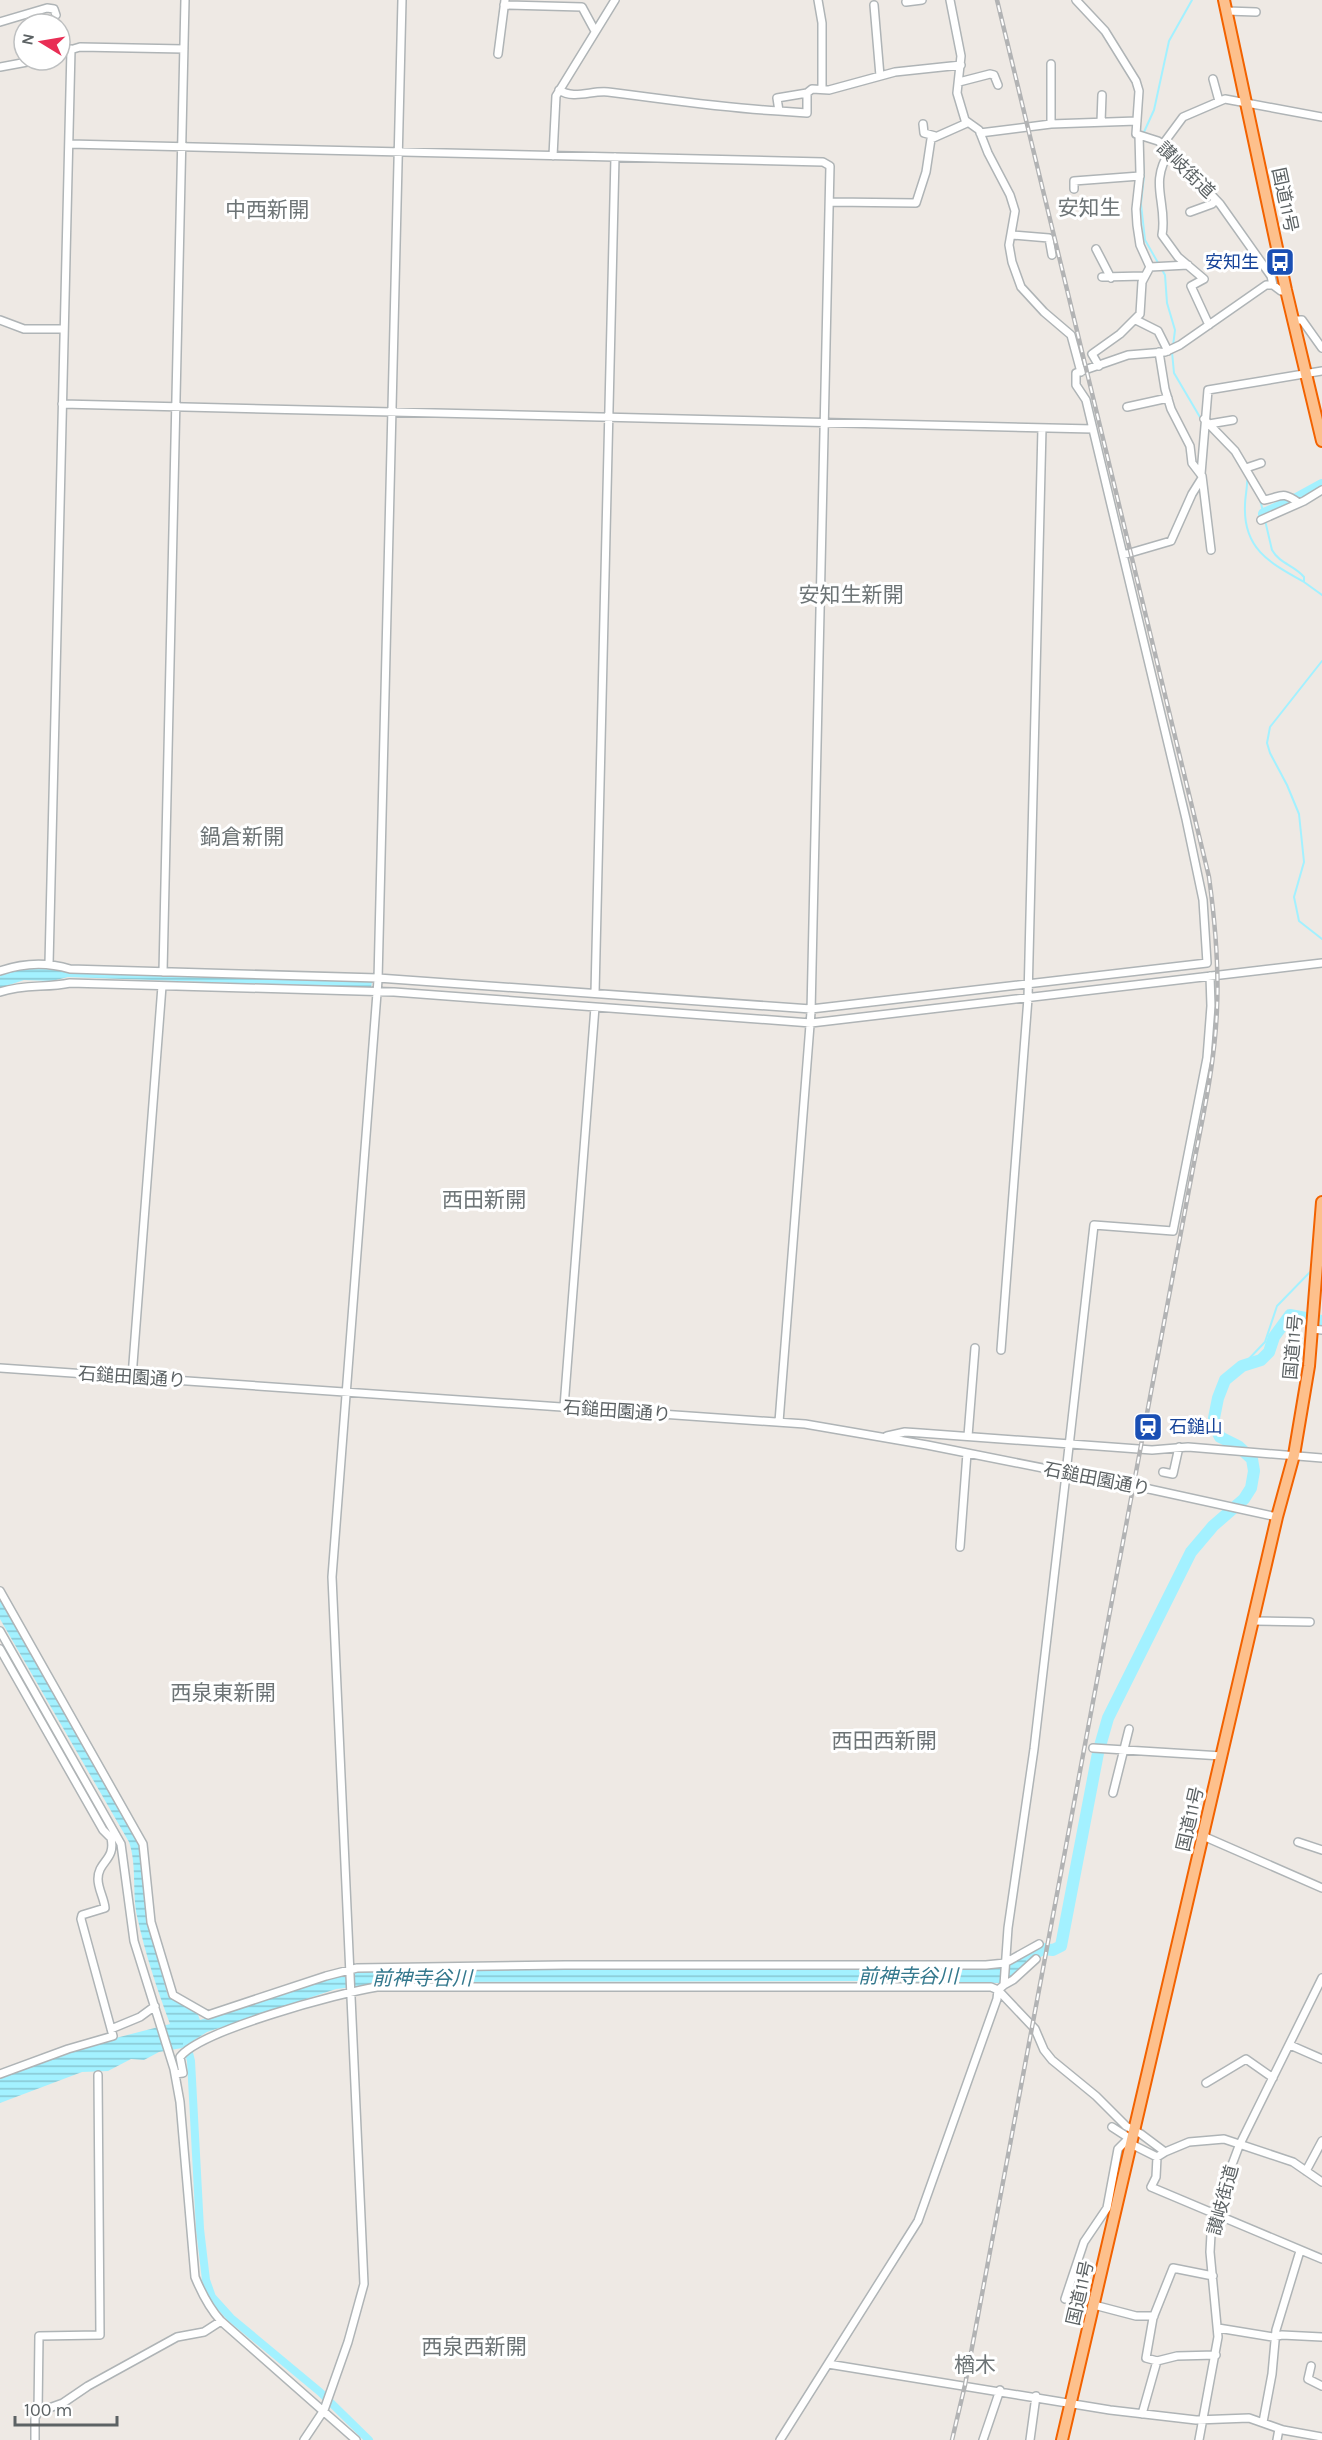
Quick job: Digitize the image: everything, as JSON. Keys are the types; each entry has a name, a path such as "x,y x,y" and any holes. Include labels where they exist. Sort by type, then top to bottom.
{"highway":[{"name":"国道11号","path":"1226,5 1286,290 1322,441"},
{"name":"国道11号","path":"1062,2440 1277,1517 1294,1455 1317,1329 1322,1202"}],"street":[{"path":"163,972 185,0"},
{"path":"304,2440 326,2404 348,2342 364,2284 332,1576 378,979 402,0"},
{"path":"553,156 556,96 615,0"},
{"path":"818,0 822,23 822,89"},
{"path":"906,2 922,0"},
{"name":"讃岐街道","path":"1076,0 1106,31 1136,81 1139,91 1136,134 1163,144 1216,200 1271,276 1273,285"},
{"path":"952,1 961,65 957,93 968,123"},
{"path":"498,54 505,2 582,7 595,31"},
{"path":"874,5 880,76"},
{"path":"1226,5 1256,12"},
{"path":"34,12 47,8 54,9 55,12"},
{"path":"72,49 184,49"},
{"path":"1051,64 1051,124"},
{"path":"779,111 777,98 807,93 812,89 832,90 902,71 961,65"},
{"path":"49,964 71,72"},
{"path":"959,82 990,74 994,75 998,85"},
{"path":"1213,78 1219,101"},
{"path":"559,90 571,95 597,91 701,105 807,113 807,93"},
{"path":"1101,122 1102,94"},
{"path":"1163,144 1183,117 1219,101 1231,99 1247,101 1322,117"},
{"path":"980,133 1051,124 1137,121"},
{"path":"831,202 916,203 927,172 931,140 934,136 968,123 977,127 1013,203 1015,211 1010,245 1011,256 1021,286 1044,312 1071,335 1081,372"},
{"path":"923,124 924,133 934,136"},
{"path":"1139,135 1140,176 1137,225 1140,245 1150,267"},
{"path":"69,144 823,162 831,166 811,1022 779,1422"},
{"path":"1170,151 1158,182 1165,221 1162,235 1178,257 1204,279 1191,286 1209,325"},
{"path":"595,993 615,157"},
{"path":"1074,189 1074,181 1140,176"},
{"path":"1190,212 1212,204 1216,200"},
{"path":"1012,235 1049,238 1052,255"},
{"path":"1096,249 1106,278 1144,276"},
{"path":"1150,267 1188,265"},
{"path":"1099,366 1092,354 1110,343 1140,314 1144,276 1150,267"},
{"path":"0,992 28,985 56,986 70,983 377,992 811,1022 1206,963 1203,900 1194,857 1086,400 1076,385 1076,373 1128,356 1168,351 1209,325 1256,290 1266,285 1273,285 1281,291 1286,290"},
{"path":"0,320 24,329 64,329"},
{"path":"1136,320 1158,331 1168,351"},
{"path":"1293,320 1302,320 1322,348"},
{"path":"1159,352 1168,398 1190,446 1192,463 1201,476"},
{"path":"1210,550 1201,476 1207,422 1207,393 1210,388 1322,371"},
{"path":"1127,407 1168,398"},
{"path":"62,404 1093,429"},
{"path":"1207,422 1233,420"},
{"path":"1207,422 1228,443 1246,468 1264,500 1281,494 1299,503"},
{"path":"1001,1350 1028,991 1042,428"},
{"path":"1246,468 1261,463"},
{"path":"1123,555 1171,541 1201,476"},
{"path":"1261,520 1322,490"},
{"path":"0,971 19,965 49,964 70,969 378,979 811,1010 1210,976 1322,963"},
{"path":"1067,1464 1094,1225 1173,1231 1207,1058 1211,1015 1210,976"},
{"path":"132,1377 162,986"},
{"path":"564,1407 595,1007"},
{"path":"968,1436 975,1348"},
{"name":"石鎚田園通り","path":"0,1368 805,1424 967,1453 1243,1508 1277,1517"},
{"path":"882,1437 905,1432 1152,1450 1179,1447 1322,1458"},
{"path":"1163,1472 1173,1474 1179,1447"},
{"path":"960,1546 967,1453"},
{"path":"780,2440 918,2221 1002,1986 1008,1928 1034,1749 1065,1483"},
{"path":"0,1591 143,1844 151,1922 173,1995 208,2015 350,1970 553,1965 986,1965 1005,1964 1039,1944"},
{"path":"1253,1621 1310,1622"},
{"path":"0,1630 113,1836 112,1851 99,1871 98,1880 105,1908 82,1915 81,1919 113,2036 68,2049 0,2074"},
{"path":"0,1648 103,1830 121,1844 127,1874 134,1941 161,2025 175,2074 180,2102 195,2277 211,2310 221,2321 326,2404 356,2440"},
{"path":"1113,1793 1129,1729"},
{"path":"1093,1748 1222,1756"},
{"path":"1203,1836 1322,1888"},
{"path":"1298,1842 1322,1850"},
{"path":"175,2074 183,2073 180,2057 198,2042 351,1990 395,1987 991,1987 1002,1986 1013,1980 1036,1959"},
{"name":"讃岐街道","path":"1199,2440 1216,2355 1218,2328 1211,2243 1224,2182 1240,2144 1322,1978"},
{"path":"1002,1986 1035,2030 1047,2055 1096,2096 1126,2126 1132,2137 1157,2157"},
{"path":"111,2029 140,2017 155,2006"},
{"path":"1290,2045 1322,2059"},
{"path":"1206,2083 1246,2059 1273,2078"},
{"path":"35,2440 35,2418 38,2412 39,2336 100,2335 98,2076"},
{"path":"1112,2127 1165,2152"},
{"path":"1065,2299 1084,2242 1107,2208 1118,2149 1132,2137"},
{"path":"1157,2157 1189,2142 1224,2139 1287,2160 1322,2182"},
{"path":"1306,2171 1322,2141"},
{"path":"1157,2157 1156,2177 1151,2187 1322,2259"},
{"path":"1263,2422 1275,2337 1300,2251"},
{"path":"1213,2276 1173,2268 1154,2316 1146,2358 1157,2361 1177,2356 1216,2355"},
{"path":"1094,2306 1136,2316 1154,2316"},
{"path":"38,2412 63,2403 100,2379 177,2337 204,2332 221,2321"},
{"path":"1218,2328 1275,2337 1322,2337"},
{"path":"1142,2414 1157,2361"},
{"path":"828,2364 1142,2414 1203,2420 1238,2417 1263,2422 1279,2429 1322,2437"},
{"path":"1311,2366 1308,2379 1322,2386"},
{"path":"983,2440 1000,2390"},
{"path":"1030,2440 1036,2396"},
{"path":"1277,2440 1279,2429"}],"water":[{"path":"20,968 48,968 69,973 372,982 371,988 68,977 52,981 24,980 0,988 0,974"},
{"path":"0,1597 138,1838 142,1857 146,1917 168,1996 197,2012 200,2020 343,1974 380,1970 1002,1968 1045,1946 1044,1952 1001,1983 891,1981 398,1982 336,1989 207,2032 182,2048 159,2052 144,2060 131,2059 108,2071 82,2072 0,2103 0,2076 81,2047 170,2024 137,1916 133,1860 129,1842 0,1619"}],"waterway":[{"path":"1173,346 1175,330 1167,303 1165,275 1145,240 1141,204 1144,176 1142,145 1144,132 1154,110 1169,41 1192,0"},
{"path":"1172,352 1174,373 1204,424"},
{"path":"1247,477 1246,520 1254,544 1270,561 1304,582"},
{"path":"1264,514 1322,485"},
{"path":"1260,499 1275,555 1300,573 1304,577 1304,582 1322,595"},
{"path":"1322,661 1270,727 1267,743 1299,814 1304,862 1294,897 1299,921 1322,939"},
{"path":"1242,1366 1265,1342 1277,1306 1313,1269"},
{"name":"前神寺谷川","path":"1030,1956 1043,1949 1053,1950 1061,1946 1098,1753 1108,1718 1191,1552 1213,1526 1244,1499 1251,1488 1254,1471 1252,1459 1238,1446 1220,1437 1216,1429 1214,1418 1225,1380 1242,1366 1261,1360 1269,1352 1274,1337 1290,1315 1322,1321"},
{"name":"前神寺谷川","path":"1319,1319 1322,1316"},
{"path":"187,2045 191,2061 200,2229 206,2280 212,2297 231,2318 320,2392 369,2440"}],"railway":[{"path":"952,2440 965,2385 1204,1109 1214,1049 1217,992 1216,943 1209,877 997,0"}],"place":[{"name":"安知生","path":"1280,262"},
{"name":"石鎚山","path":"1148,1427"}],"district":[{"name":"安知生","path":"1089,208"},
{"name":"中西新開","path":"267,210"},
{"name":"安知生新開","path":"851,595"},
{"name":"鍋倉新開","path":"242,837"},
{"name":"西田新開","path":"484,1200"},
{"name":"西泉東新開","path":"223,1693"},
{"name":"西田西新開","path":"884,1741"},
{"name":"西泉西新開","path":"474,2347"},
{"name":"楢木","path":"975,2365"}]}
